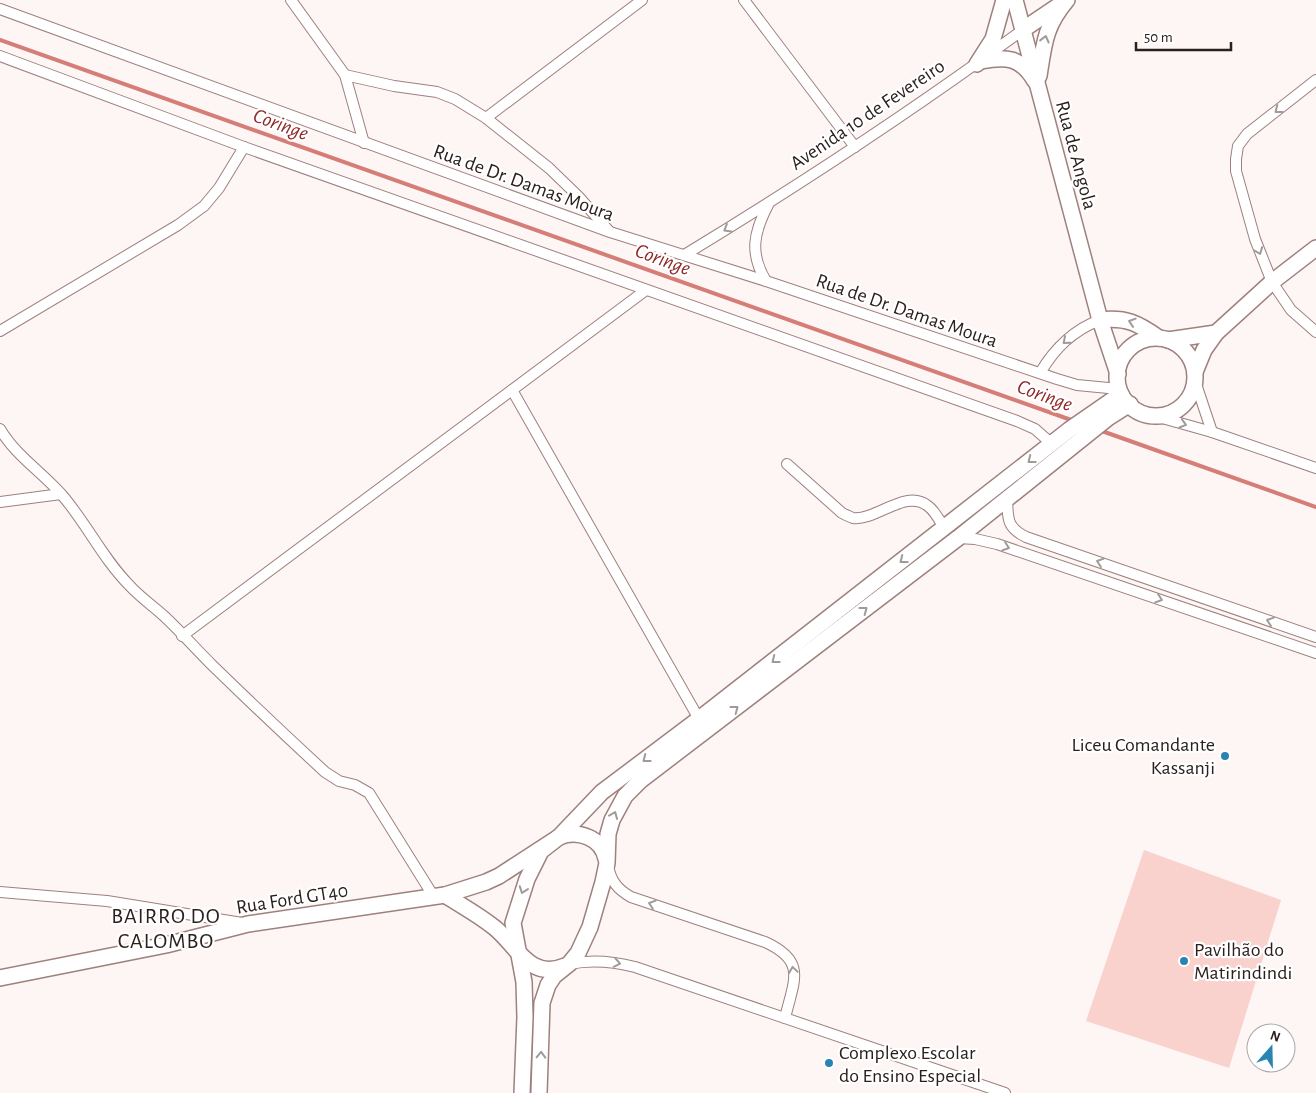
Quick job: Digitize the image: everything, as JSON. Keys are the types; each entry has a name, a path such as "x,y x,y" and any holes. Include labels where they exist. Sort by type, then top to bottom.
{"street":[{"path":"291,0 345,75 364,143"},
{"path":"486,118 642,0"},
{"path":"744,0 856,147"},
{"path":"979,63 993,39 1004,0"},
{"name":"Rua de Angola","path":"1015,0 1100,320 1122,390"},
{"path":"1038,86 1046,32 1055,15 1067,0"},
{"name":"Avenida 10 de Fevereiro","path":"686,254 769,204 856,147 1067,0"},
{"name":"Rua de Dr. Damas Moura","path":"0,9 610,232 766,280 1077,385 1122,390"},
{"path":"0,56 244,147 1017,421 1035,429 1052,444"},
{"path":"979,63 1003,58 1017,62 1028,69 1038,86"},
{"path":"345,75 394,86 437,92 455,98 486,118 550,168 610,232"},
{"path":"1316,80 1248,134 1238,146 1236,159 1236,171 1255,239 1272,282 1291,310 1316,332"},
{"path":"0,331 178,225 204,206 219,188 244,147"},
{"path":"766,280 759,270 755,246 758,226 769,204"},
{"path":"1156,416 1179,409 1190,396 1204,350 1216,333 1272,282 1316,248"},
{"path":"182,636 646,290"},
{"path":"1040,373 1054,352 1079,330 1100,320 1112,319 1134,322 1164,340 1176,344 1189,356 1212,432"},
{"path":"540,1093 542,1003 548,985 554,976 569,964 578,953 590,927 607,863 608,834 612,820 625,796 641,780 958,538 1082,438 1122,390 1124,355 1131,348 1139,342 1216,333"},
{"path":"512,390 699,720"},
{"path":"1122,390 1143,412 1212,432 1316,468"},
{"path":"522,1093 524,989 514,923 526,879 541,851 559,837 602,792 699,720 1069,430 1103,413"},
{"path":"0,429 6,440 18,453 45,476 61,494 88,528 97,545 129,586 164,616 182,636 324,772 339,781 355,785 368,793 440,896 495,928 506,938 519,955 529,963 542,968 555,969 569,964 596,960 622,963 1005,1093"},
{"path":"787,464 842,514 853,518 863,517 896,504 911,501 920,502 928,506 944,528"},
{"path":"0,502 61,494"},
{"path":"1008,498 1008,518 1011,526 1016,532 1026,537 1316,637"},
{"path":"958,538 975,539 997,544 1316,653"},
{"path":"559,837 573,834 592,839 602,849 612,880 631,896 765,942 785,953 792,961 795,971 785,1018"},
{"name":"Rua Ford GT40","path":"0,978 166,945 248,924 440,896 486,882 559,837"},
{"path":"0,892 107,901 248,924"}],"shaded area":[{"name":"Pavilhão do Matirindindi","path":"1144,850 1281,900 1229,1068 1086,1021"}],"waterway":[{"name":"Coringe","path":"0,40 1074,421"},
{"name":"Coringe","path":"1099,430 1316,507"}],"place":[{"name":"Liceu Comandante Kassanji","path":"1225,756"},
{"name":"Pavilhão do Matirindindi","path":"1184,961"},
{"name":"Complexo Escolar do Ensino Especial","path":"829,1063"}],"district":[{"name":"BAIRRO DO CALOMBO","path":"166,928"}]}
